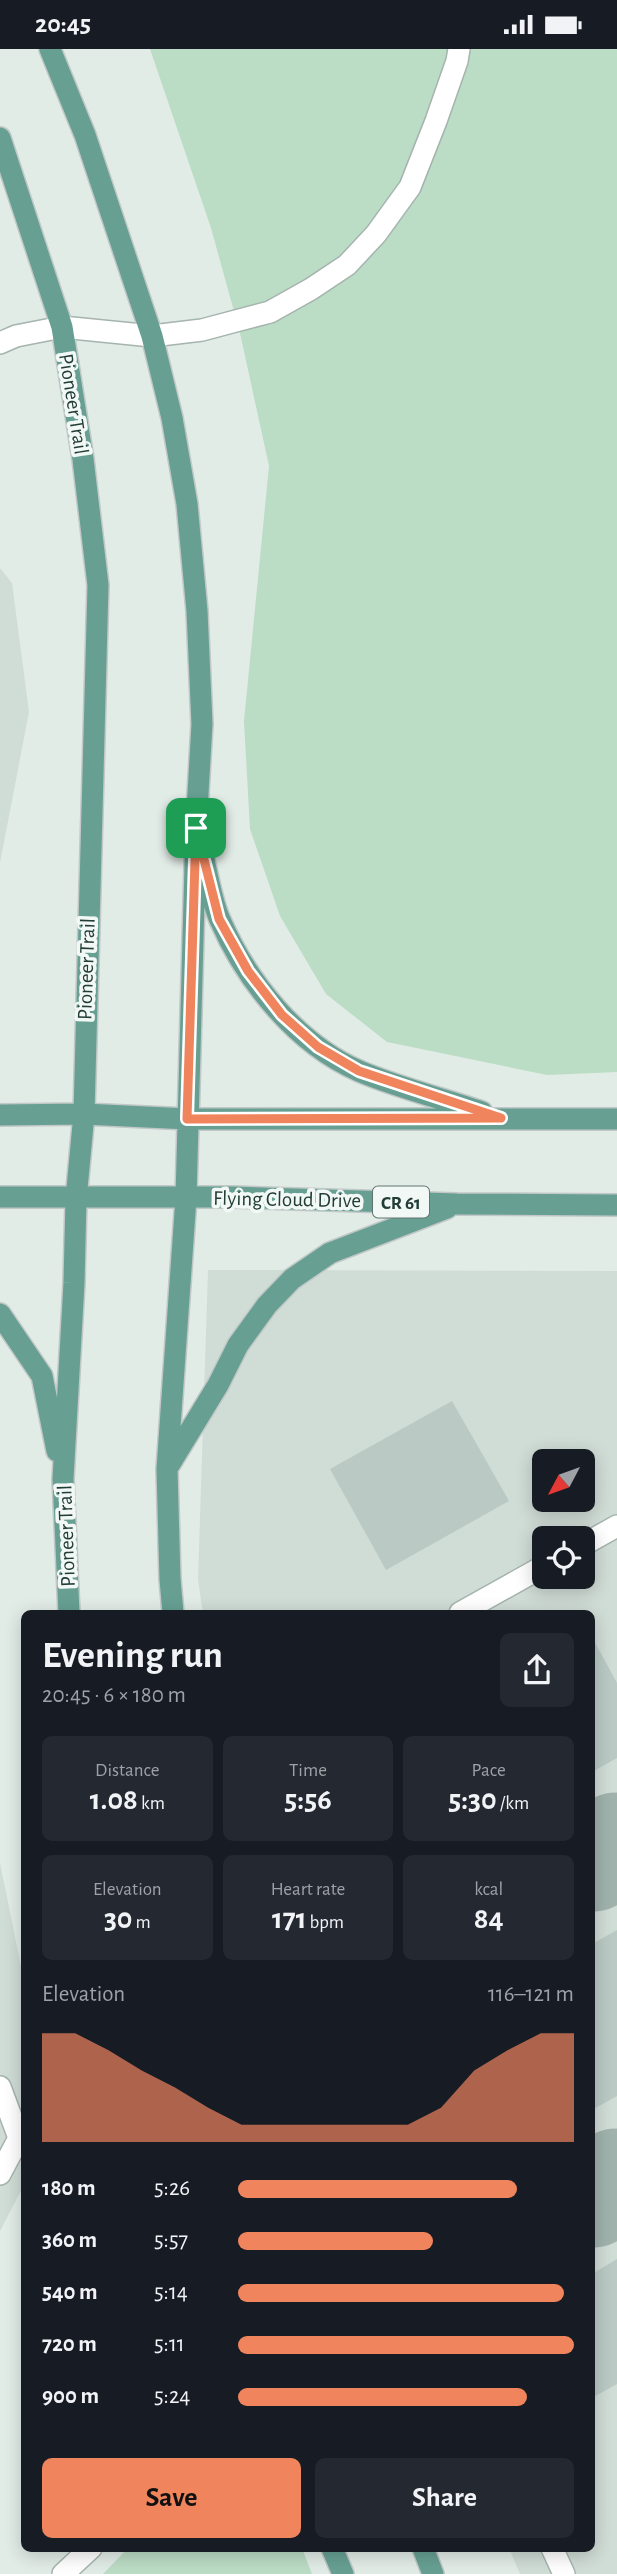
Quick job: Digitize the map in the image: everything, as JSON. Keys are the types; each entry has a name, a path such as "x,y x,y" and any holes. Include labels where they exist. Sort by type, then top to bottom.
{"main road":[{"path":"50,49 85,135 152,336 172,418 187,504 197,611 202,724 196,828 186,1198 167,1469 173,1610"},
{"name":"Pioneer Trail","path":"0,138 62,327 83,459 98,585 83,1114 76,1199 63,1479 69,1610"},
{"path":"196,828 219,919 248,971 282,1015 318,1047 359,1071 501,1118"},
{"path":"0,1115 83,1114 187,1119 617,1119"},
{"name":"Flying Cloud Drive","path":"0,1197 617,1205"},
{"path":"167,1469 218,1385 238,1345 267,1305 292,1279 330,1253 457,1204"},
{"path":"0,1314 42,1376 63,1479"},
{"path":"334,2552 343,2574"},
{"path":"425,2552 433,2574"}],"street":[{"name":"Pioneer Trail","path":"0,343 16,336 62,327 152,336 202,330 270,312 348,265 376,234 410,187 436,121 459,49"},
{"path":"595,1538 617,1526"},
{"path":"465,1610 532,1573"},
{"path":"0,2087 19,2138 0,2173"},
{"path":"63,2574 87,2552"},
{"path":"554,2552 564,2574"}],"shaded area":[{"path":"0,568 12,583 29,712 0,863"},
{"path":"208,1270 617,1271 617,2574 520,2574 511,2552 595,2552 595,1610 203,1610 198,1580"},
{"path":"0,1863 21,1966 21,2191 0,2231"}],"green space":[{"path":"150,49 617,49 617,1072 547,1075 387,1042 326,994 280,916 250,829 244,721 269,466 240,333 211,228"},
{"path":"124,2552 304,2552 312,2574 103,2574"}],"building":[{"path":"452,1401 509,1501 386,1570 330,1469"},
{"path":"595,1643 617,1683 617,1758 595,1770"},
{"path":"617,1930 617,2096 595,2108 595,1942"},
{"path":"617,2259 617,2384 595,2396 595,2272"}],"taxiway":[{"path":"595,1857 617,1845"},
{"path":"595,2193 617,2181"}],"route":[{"path":"196,828 219,919 248,971 282,1015 318,1047 359,1071 501,1118 187,1119 196,828"}]}
